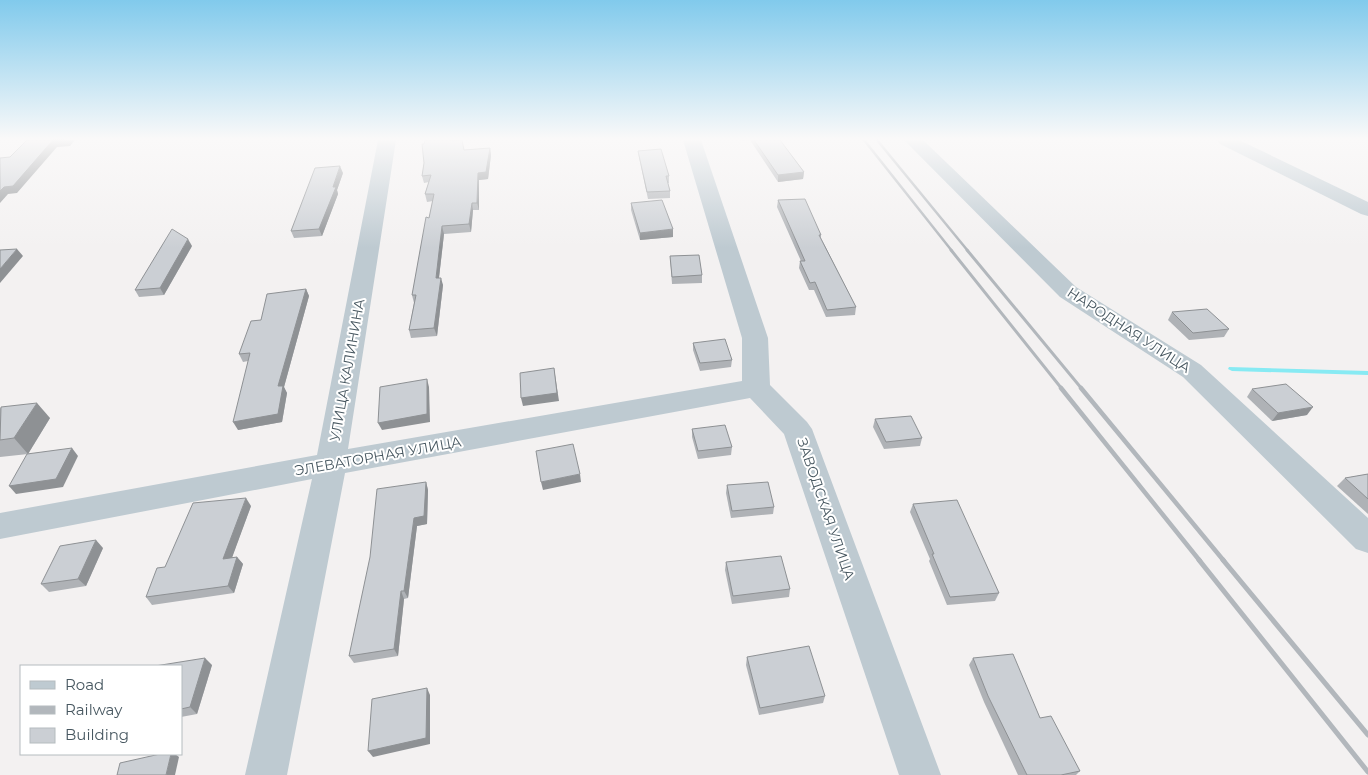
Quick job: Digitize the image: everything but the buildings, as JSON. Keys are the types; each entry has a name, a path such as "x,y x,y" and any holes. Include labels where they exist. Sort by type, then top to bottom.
{"street":[{"name":"УЛИЦА КАЛИНИНА","path":"266,775 331,464 381,176"},
{"path":"704,176 755,338 756,388"},
{"name":"НАРОДНАЯ УЛИЦА","path":"950,176 1068,292 1192,371 1368,539"},
{"path":"1299,176 1368,210"},
{"name":"ЭЛЕВАТОРНАЯ УЛИЦА","path":"0,526 331,464 756,388"},
{"name":"ЗАВОДСКАЯ УЛИЦА","path":"756,388 797,429 920,775"}],"waterway":[{"path":"1232,369 1368,373"}],"railway":[{"path":"893,176 952,251"},
{"path":"907,176 968,251"},
{"path":"951,250 1062,389"},
{"path":"967,250 1082,389"},
{"path":"1061,388 1200,561"},
{"path":"1081,388 1224,561"},
{"path":"1199,560 1368,772"},
{"path":"1223,560 1368,735"}]}
